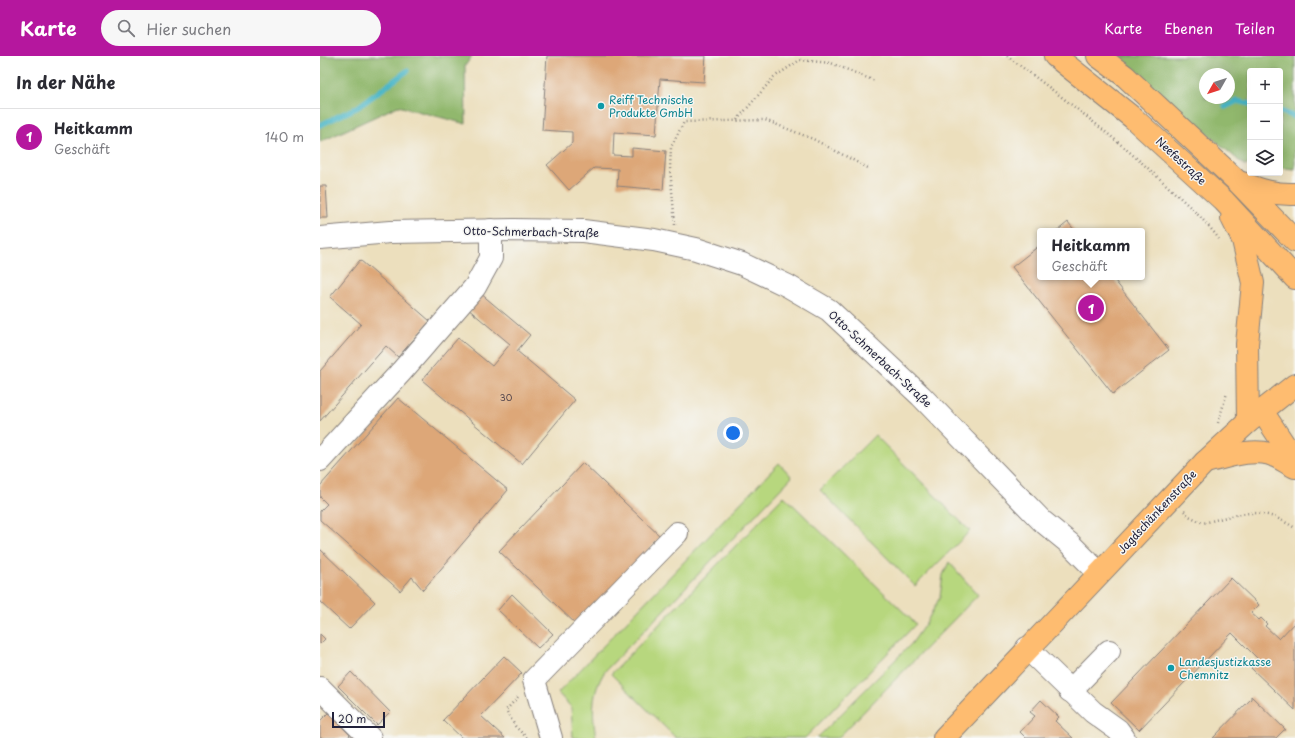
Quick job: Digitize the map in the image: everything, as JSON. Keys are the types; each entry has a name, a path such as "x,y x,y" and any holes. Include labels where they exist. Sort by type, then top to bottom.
{"main road":[{"name":"Neefestraße","path":"1055,56 1133,118 1224,201 1295,278"},
{"path":"1098,56 1125,76 1237,180 1295,241"},
{"path":"1237,180 1264,191 1281,195 1295,194"},
{"path":"1224,201 1243,240 1253,283 1247,344 1255,417 1295,461"},
{"name":"Jagdschänkenstraße","path":"944,738 1027,648 1204,463 1255,417 1295,385"},
{"path":"1204,463 1241,454 1258,452 1270,454 1295,467"}],"street":[{"name":"Otto-Schmerbach-Straße","path":"320,238 390,232 491,230 583,231 654,240 681,246 742,264 788,286 829,310 921,396 1042,521 1069,543 1099,573"},
{"path":"320,460 401,372 475,287 492,258 491,230"},
{"path":"551,738 534,680 677,533"},
{"path":"1027,648 1070,691 1093,712 1121,734"},
{"path":"1070,691 1109,651"},
{"path":"320,688 370,738"}],"path":[{"path":"1006,56 1084,114 1130,152 1210,227 1222,243"},
{"path":"737,120 774,77 800,60 831,63 875,80"},
{"path":"681,246 675,228 670,168 671,147 684,122 765,120 813,139 868,168"},
{"path":"1171,498 1189,516 1202,523 1252,512 1278,517 1295,528"},
{"path":"527,738 515,726 506,710 535,682"}],"green space":[{"path":"320,56 472,56 465,66 466,124 398,106 320,142"},
{"path":"1116,56 1295,56 1295,169 1283,168 1283,68 1247,68 1247,165 1244,165"},
{"path":"875,435 970,531 915,586 820,490"},
{"path":"779,463 792,477 605,671 600,679 595,695 593,711 596,738 573,738 571,707 558,693"},
{"path":"784,496 916,624 805,738 676,738 611,674"},
{"path":"949,562 978,595 838,738 817,738 912,643 926,623 940,597 943,575"}],"building":[{"name":"Reiff Technische Produkte GmbH","path":"547,56 706,56 704,82 660,79 656,135 614,132 613,155 632,156 632,148 666,151 663,190 617,186 618,169 594,168 569,190 547,165 572,143 572,132 542,130"},
{"path":"320,186 326,186 328,218 320,218"},
{"path":"1068,222 1073,228 1061,228"},
{"path":"1037,247 1037,280 1114,280 1169,350 1113,394 1012,267"},
{"path":"360,260 430,321 398,357 386,346 320,421 320,371 361,324 330,297"},
{"path":"480,293 530,335 517,351 575,400 522,464 422,380 458,338 492,366 510,344 467,308"},
{"path":"398,398 508,490 423,590 412,577 400,591 320,520 320,511 327,504 320,497 320,486"},
{"path":"583,463 661,537 577,625 499,551"},
{"path":"320,549 375,602 349,629 320,602"},
{"name":"Landesjustizkasse Chemnitz","path":"1231,578 1259,605 1251,613 1259,620 1261,618 1267,624 1265,626 1279,639 1295,622 1295,710 1251,668 1259,660 1232,633 1139,730 1111,703"},
{"path":"512,594 553,634 538,648 498,610"},
{"path":"320,634 325,639 320,644"},
{"path":"504,656 522,673 481,716 505,738 462,738 443,720"},
{"path":"351,672 390,712 377,725 338,686"},
{"path":"1251,696 1286,730 1284,730 1276,738 1213,738 1251,699"},
{"path":"1041,700 1059,717 1055,721 1073,738 1026,738 1020,732 1035,716 1030,712"},
{"path":"328,713 350,735 347,738 320,738 320,721"}],"waterway":[{"path":"320,125 358,107 407,71"},
{"path":"1225,107 1237,101 1247,103"},
{"path":"1283,112 1295,117"}],"place":[{"name":"Reiff Technische Produkte GmbH","path":"601,106"},
{"name":"Heitkamm","path":"1091,308"},
{"name":"Landesjustizkasse Chemnitz","path":"1171,668"}]}
